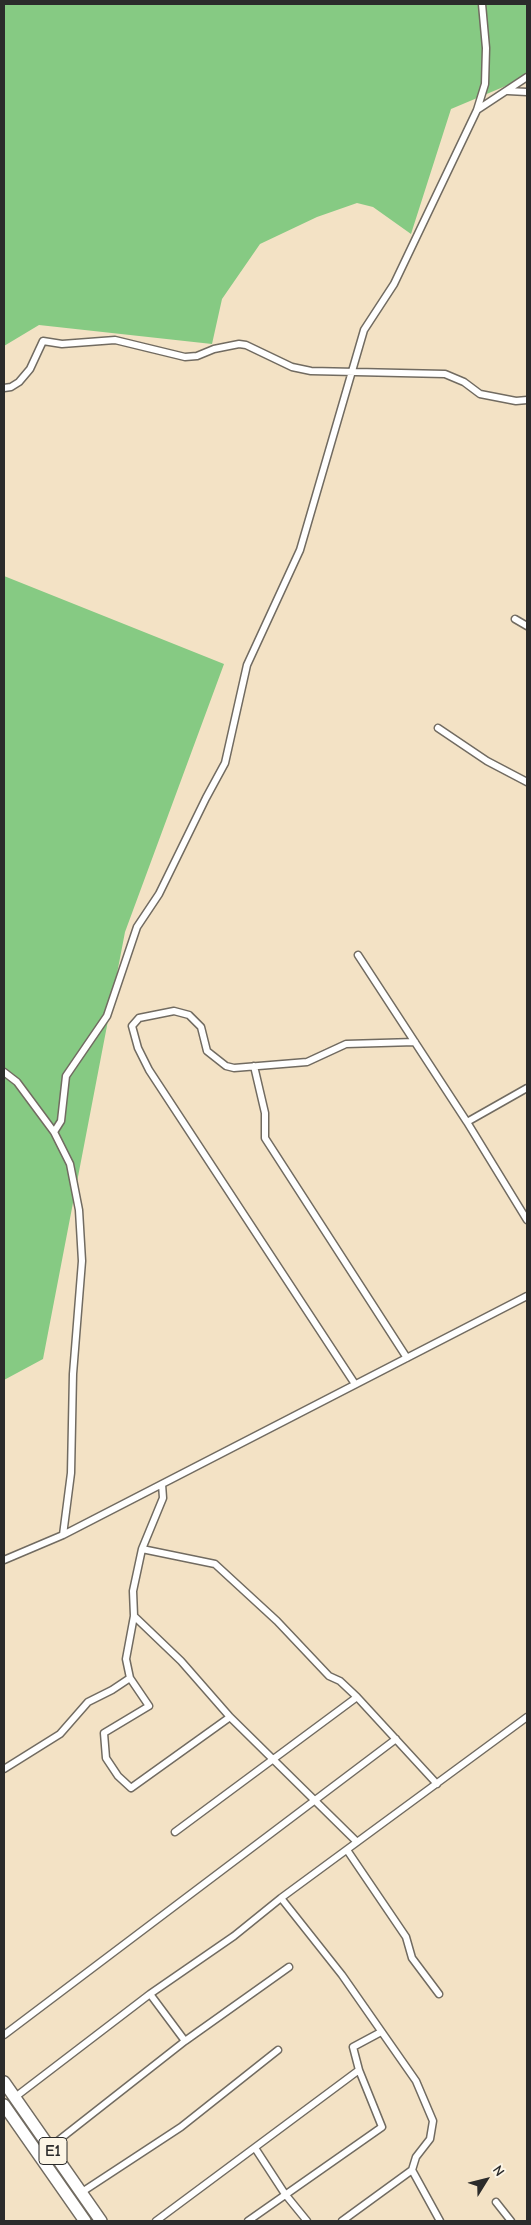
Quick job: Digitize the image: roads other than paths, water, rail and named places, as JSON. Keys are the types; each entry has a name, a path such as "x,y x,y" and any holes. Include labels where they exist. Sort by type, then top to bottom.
{"highway":[{"name":"E1","path":"4,2082 101,2221"},
{"name":"E1","path":"4,2106 85,2221"}],"street":[{"path":"54,1132 61,1121 66,1076 107,1016 137,927 159,894 225,763 247,665 300,550 322,469 352,373 357,347 364,330 394,284 477,110 485,84 486,48 482,4"},
{"path":"477,110 527,77"},
{"path":"508,90 527,92"},
{"path":"4,388 12,387 19,382 30,369 44,341 62,344 115,340 185,357 197,356 231,346 246,345 292,366 311,371 444,374 464,382 480,394 516,401 527,400"},
{"path":"515,619 527,626"},
{"path":"438,728 487,761 527,782"},
{"path":"358,955 467,1122 527,1220"},
{"path":"355,1384 149,1070 138,1048 132,1026 139,1018 174,1011 180,1012 196,1020 201,1027 207,1051 226,1066 234,1068 307,1062 346,1044 415,1042"},
{"path":"254,1066 265,1113 265,1138 407,1358"},
{"path":"4,1072 17,1082 54,1132 70,1164 79,1210 82,1262 73,1374 72,1473 63,1535"},
{"path":"467,1122 527,1088"},
{"path":"4,1560 63,1535 527,1296"},
{"path":"162,1484 163,1498 142,1549 133,1591 134,1616 126,1660 130,1678 149,1706 104,1733 106,1758 118,1776 131,1788 230,1717"},
{"path":"142,1549 215,1564 277,1621 329,1676 340,1681 357,1697 437,1784"},
{"path":"134,1616 182,1661 230,1717 357,1842"},
{"path":"4,1769 60,1734 88,1702 130,1678"},
{"path":"175,1832 272,1758 357,1697"},
{"path":"14,2098 150,1994 234,1936 281,1898 527,1717"},
{"path":"4,2035 396,1739"},
{"path":"348,1850 406,1937 412,1958 439,1994"},
{"path":"281,1898 342,1975 416,2081 434,2122 430,2139 416,2157 412,2170 342,2221"},
{"path":"50,2147 184,2041 289,1967"},
{"path":"150,1994 184,2041"},
{"path":"248,2221 382,2127 353,2047 381,2032"},
{"path":"82,2192 181,2127 278,2050"},
{"path":"156,2221 360,2070"},
{"path":"255,2148 285,2194 307,2221"},
{"path":"412,2170 440,2221"},
{"path":"496,2202 511,2221"}]}
